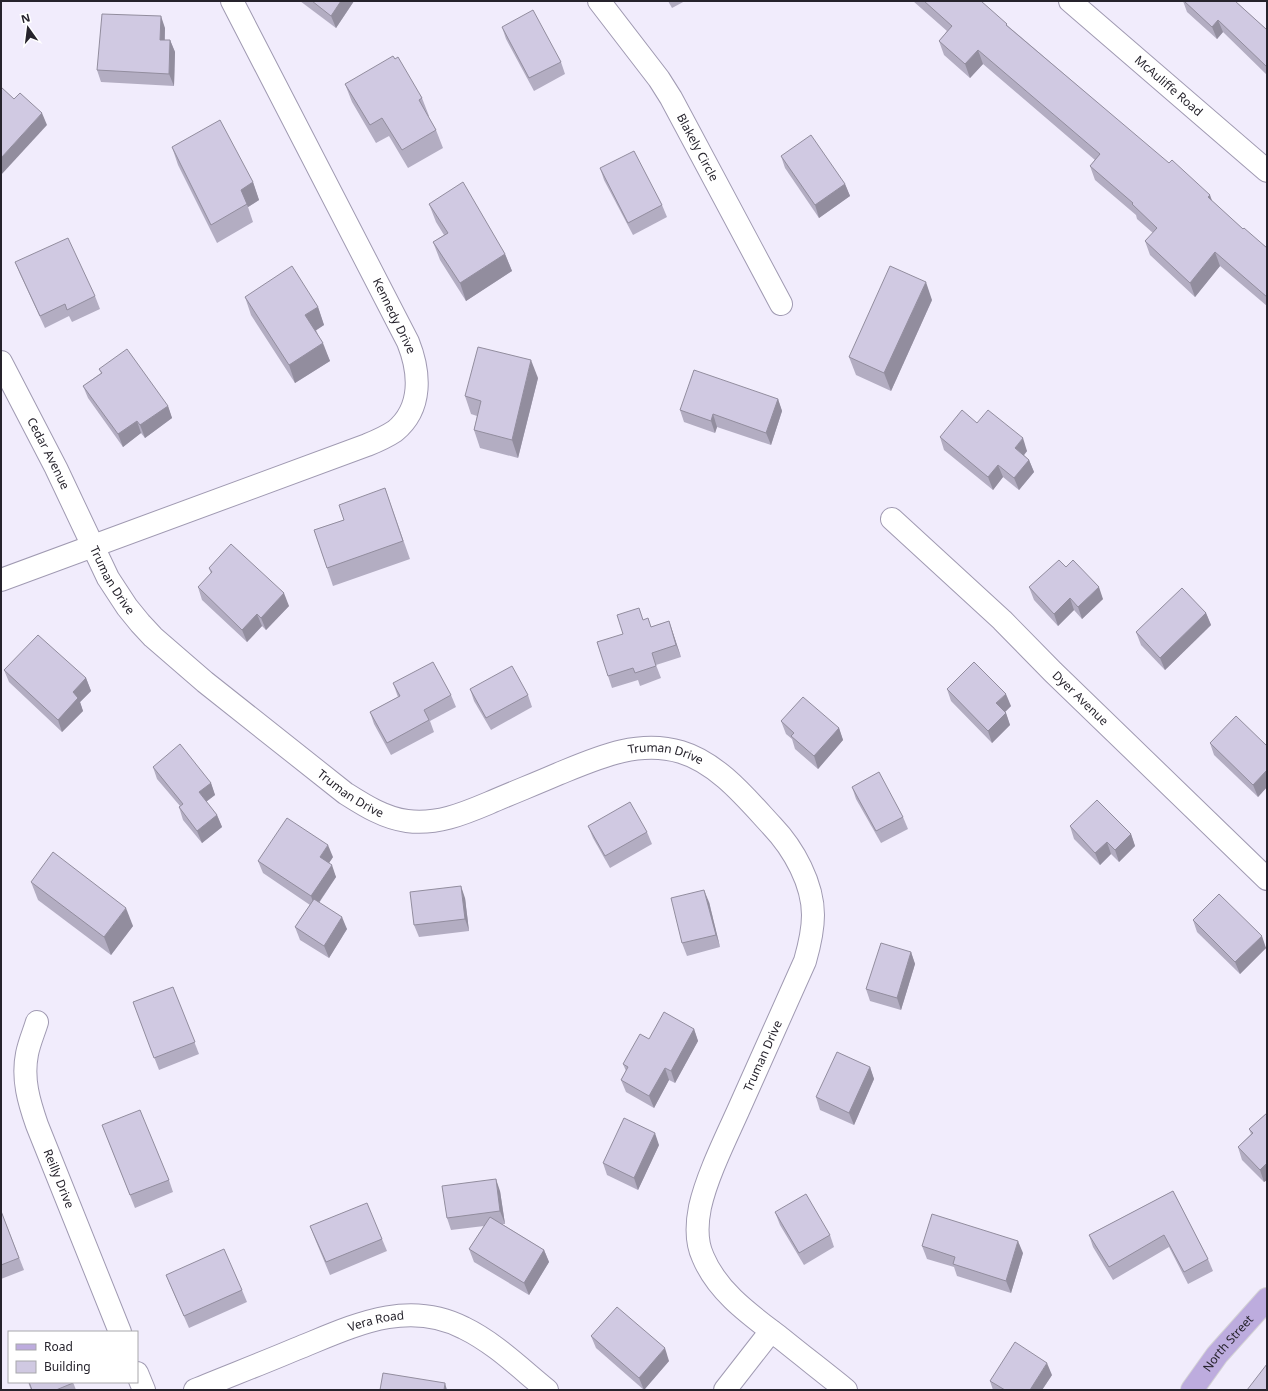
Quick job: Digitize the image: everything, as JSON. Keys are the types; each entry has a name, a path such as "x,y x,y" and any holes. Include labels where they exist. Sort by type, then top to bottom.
{"main road":[{"name":"North Street","path":"1192,1390 1217,1355 1267,1299"}],"street":[{"name":"Kennedy Drive","path":"92,546 378,441 395,430 406,419 413,406 417,389 417,374 414,357 408,342 232,1"},
{"name":"Blakely Circle","path":"599,1 659,79 671,98 781,304"},
{"name":"McAuliffe Road","path":"1070,1 1267,171"},
{"name":"Cedar Avenue","path":"1,362 59,475 92,546"},
{"name":"Dyer Avenue","path":"892,519 1002,620 1053,672 1267,879"},
{"name":"Truman Drive","path":"1,580 92,546 116,593 140,623 153,637 204,682 345,793 376,812 407,821 440,820 472,810 605,755 636,747 652,747 682,752 720,773 737,789 775,829 794,855 808,885 813,915 809,946 805,961 725,1140 704,1192 698,1224 699,1242 702,1256 719,1284 749,1313 846,1390"},
{"name":"Reilly Drive","path":"38,1022 27,1054 25,1071 26,1089 37,1125 120,1331"},
{"name":"Vera Road","path":"195,1390 358,1324 392,1316 411,1315 430,1317 464,1328 491,1345 547,1390"},
{"path":"725,1390 771,1331"},
{"path":"138,1375 144,1390"}],"building":[{"path":"312,1 341,1 331,16"},
{"path":"924,1 981,1 1007,24 1006,25 1169,163 1172,160 1210,195 1208,197 1243,229 1244,228 1267,248 1267,297 1215,252 1190,283 1145,241 1157,228 1132,204 1133,203 1090,166 1100,154 978,50 965,64 939,41 952,26"},
{"path":"1184,1 1235,1 1266,29 1267,28 1267,67 1218,20 1212,27"},
{"path":"533,10 561,62 529,78 502,27"},
{"path":"102,14 161,16 160,40 170,40 169,74 97,70"},
{"path":"393,56 395,59 398,57 422,98 419,100 436,130 402,150 382,118 370,125 345,84"},
{"path":"1,87 14,99 20,93 42,113 1,158"},
{"path":"220,120 253,182 241,190 247,204 211,225 172,147"},
{"path":"811,135 845,184 815,205 781,156"},
{"path":"634,151 662,205 628,223 600,168"},
{"path":"463,182 505,254 460,283 433,242 448,233 429,204"},
{"path":"68,238 95,296 67,310 65,304 40,316 15,262"},
{"path":"292,266 318,307 305,315 323,343 289,365 245,297"},
{"path":"890,266 926,282 884,373 849,357"},
{"path":"478,347 531,360 512,440 474,430 481,401 465,396"},
{"path":"127,349 168,406 140,425 137,421 118,434 83,386 102,373 99,369"},
{"path":"694,370 778,399 766,433 713,414 711,421 680,410"},
{"path":"962,410 977,423 988,410 1023,438 1015,448 1029,460 1014,478 998,465 988,477 940,437"},
{"path":"385,488 403,541 327,568 314,530 344,520 339,505"},
{"path":"231,544 284,593 261,618 257,614 242,630 198,587 212,572 209,568"},
{"path":"1059,560 1066,567 1073,560 1099,587 1078,607 1070,598 1054,614 1029,587"},
{"path":"1182,588 1206,613 1160,658 1136,632"},
{"path":"639,608 643,620 648,618 651,627 669,621 676,645 652,653 656,666 635,673 633,668 608,676 597,642 623,634 617,615"},
{"path":"38,635 86,678 73,692 78,698 58,720 4,670"},
{"path":"433,662 451,695 424,710 429,720 387,743 370,712 400,696 393,683"},
{"path":"974,662 1006,694 996,703 1006,713 988,731 947,689"},
{"path":"512,666 528,695 486,718 470,689"},
{"path":"803,697 839,728 814,756 791,736 794,733 781,721"},
{"path":"1236,716 1267,746 1267,770 1253,785 1210,743"},
{"path":"180,744 211,783 199,792 217,815 197,831 179,807 183,804 153,767"},
{"path":"879,772 903,817 876,831 852,787"},
{"path":"1097,800 1131,834 1115,850 1107,842 1095,853 1070,826"},
{"path":"630,802 647,832 605,856 588,826"},
{"path":"287,818 328,845 320,857 332,865 311,896 258,861"},
{"path":"53,852 126,908 104,937 31,882"},
{"path":"461,886 465,919 414,925 410,892"},
{"path":"704,890 716,935 682,943 671,898"},
{"path":"1219,894 1262,936 1235,962 1193,920"},
{"path":"314,899 342,917 324,946 295,927"},
{"path":"881,943 911,952 897,998 866,989"},
{"path":"173,987 195,1042 154,1058 133,1002"},
{"path":"664,1012 694,1029 671,1071 665,1068 649,1096 621,1080 628,1067 623,1064 640,1034 649,1039"},
{"path":"837,1052 870,1067 849,1113 816,1097"},
{"path":"140,1110 169,1180 130,1195 102,1125"},
{"path":"1267,1113 1267,1163 1260,1170 1238,1147 1253,1133 1249,1129"},
{"path":"624,1118 655,1133 634,1178 603,1163"},
{"path":"496,1179 500,1211 447,1218 442,1186"},
{"path":"1173,1191 1208,1259 1184,1272 1164,1235 1109,1267 1089,1235"},
{"path":"806,1194 830,1235 799,1253 775,1212"},
{"path":"367,1203 382,1239 326,1262 310,1226"},
{"path":"1,1211 19,1258 1,1265"},
{"path":"932,1214 1018,1241 1006,1281 953,1264 955,1257 922,1246"},
{"path":"490,1217 544,1250 524,1283 469,1249"},
{"path":"224,1249 242,1290 184,1316 166,1275"},
{"path":"617,1307 665,1348 639,1378 591,1336"},
{"path":"1015,1342 1047,1363 1030,1390 1005,1390 990,1381"},
{"path":"1267,1364 1267,1390 1247,1390"},
{"path":"383,1373 445,1383 444,1390 380,1390"},
{"path":"29,1383 73,1383 56,1390 32,1390"}]}
